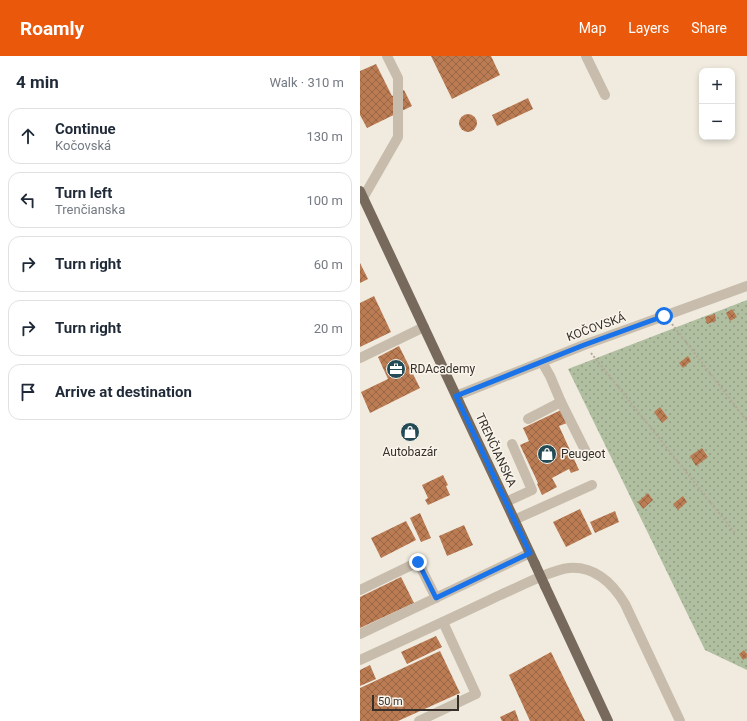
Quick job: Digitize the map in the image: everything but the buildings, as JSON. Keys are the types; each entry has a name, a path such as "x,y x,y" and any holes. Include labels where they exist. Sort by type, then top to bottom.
{"main road":[{"name":"TRENČIANSKA","path":"362,194 608,721"}],"street":[{"path":"362,194 398,138 398,78 387,56"},
{"path":"586,56 605,95"},
{"name":"KOČOVSKÁ","path":"456,396 584,345 747,286"},
{"path":"360,358 424,327"},
{"path":"542,362 588,456"},
{"path":"528,419 562,402"},
{"path":"506,502 532,490 512,444"},
{"path":"514,520 592,485"},
{"path":"360,634 530,553"},
{"path":"360,590 418,562 436,598"},
{"path":"360,660 554,572 569,568 583,569 602,577 618,593 625,604 680,721"},
{"path":"419,721 476,694 443,622"}],"path":[{"path":"672,324 747,421"},
{"path":"594,356 735,533"}],"green space":[{"path":"747,300 747,670 705,650 568,369"}],"place":[{"name":"RDAcademy","path":"396,369"},
{"name":"Autobazár","path":"410,432"},
{"name":"Peugeot","path":"547,454"}],"route":[{"path":"418,562 436,598 530,553 456,396 584,345 664,316"}]}
